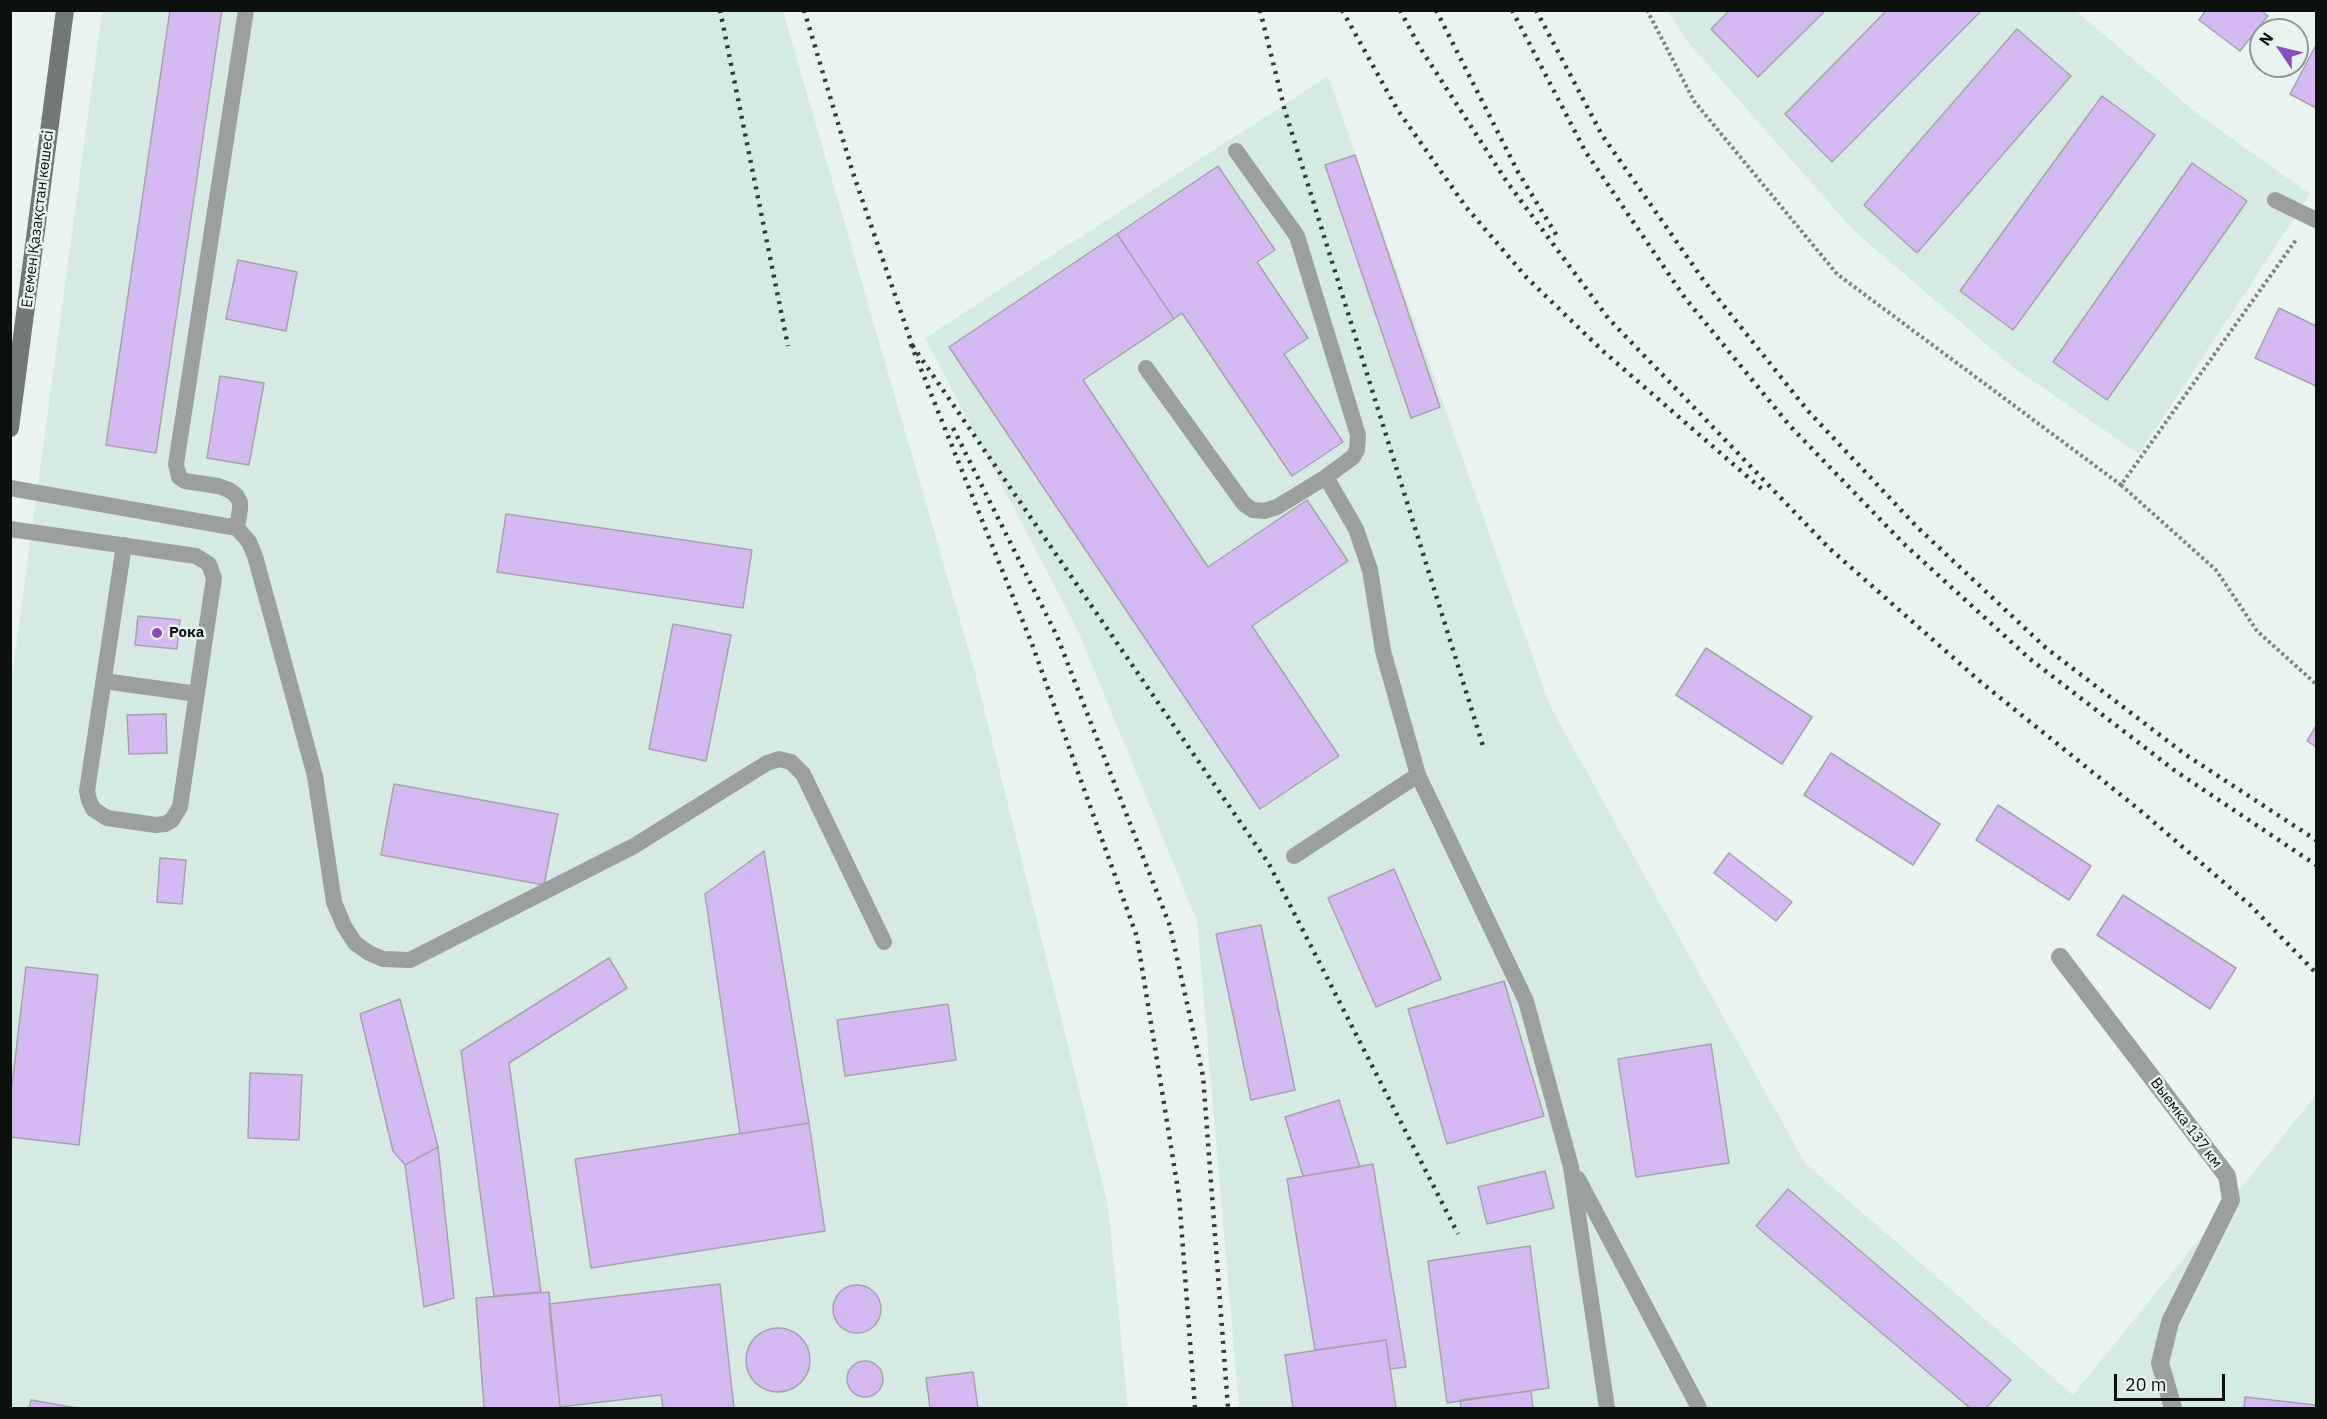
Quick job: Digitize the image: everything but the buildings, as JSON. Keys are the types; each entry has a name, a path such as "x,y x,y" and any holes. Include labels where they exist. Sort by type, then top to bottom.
{"main road":[{"name":"Егемен Қазақстан көшесі","path":"10,428 65,10"}],"street":[{"name":"Выемка 137 км","path":"2060,957 2227,1176 2231,1200 2170,1322 2160,1363 2173,1408"}],"lane":[{"path":"237,528 240,502 236,495 218,486 185,481 179,477 176,464 246,10"},
{"path":"1146,368 1244,504 1253,510 1264,511 1277,507 1326,477 1353,457 1357,450 1358,435 1297,236 1236,151"},
{"path":"2275,200 2314,219"},
{"path":"1326,477 1356,529 1364,549 1370,570 1383,651 1418,775 1526,1001 1572,1167 1607,1408"},
{"path":"10,488 237,528 249,542 255,556 315,776 334,902 344,926 355,943 369,953 383,959 410,960 634,846 767,763 779,759 791,762 803,774 884,942"},
{"path":"10,529 124,545 196,556 210,564 214,578 177,814 165,824 146,824 107,818 93,809 87,791 124,545"},
{"path":"104,681 197,694"},
{"path":"1294,856 1418,775"},
{"path":"1572,1167 1699,1408"}],"path":[{"path":"1647,10 1694,101 1837,274 2121,485 2216,570 2257,631 2316,684"},
{"path":"2121,485 2314,219"}],"shaded area":[{"path":"102,11 783,11 975,672 1108,1206 1128,1408 11,1408 10,691"},
{"path":"1667,11 2076,11 2199,115 2310,194 2139,454 2014,368 1853,230 1693,48"},
{"path":"1328,76 1550,706 1805,1163 2073,1395 2316,1095 2316,1408 1239,1408 1197,921 1078,631 925,338"}],"railway":[{"path":"720,10 788,346"},
{"path":"804,10 853,173 914,350"},
{"path":"1260,10 1285,111 1483,746"},
{"path":"1342,10 1397,109 1466,207 1527,278 1604,352 1764,491"},
{"path":"1400,10 1419,46 1507,182 1608,318 1829,548 1983,684 2142,812 2250,905 2316,973"},
{"path":"1436,10 1518,172 1557,236"},
{"path":"1512,10 1585,151 1685,298 1790,426 1903,543 2030,659 2174,770 2316,865"},
{"path":"1536,10 1602,135 1704,281 1808,411 1917,527 2046,648 2186,755 2316,840"},
{"path":"1195,1408 1179,1196 1137,937 1032,644 910,342 1269,864 1458,1234"},
{"path":"953,428 1057,636 1170,926 1203,1076 1228,1408"}],"place":[{"name":"Рока","path":"157,633"}]}
